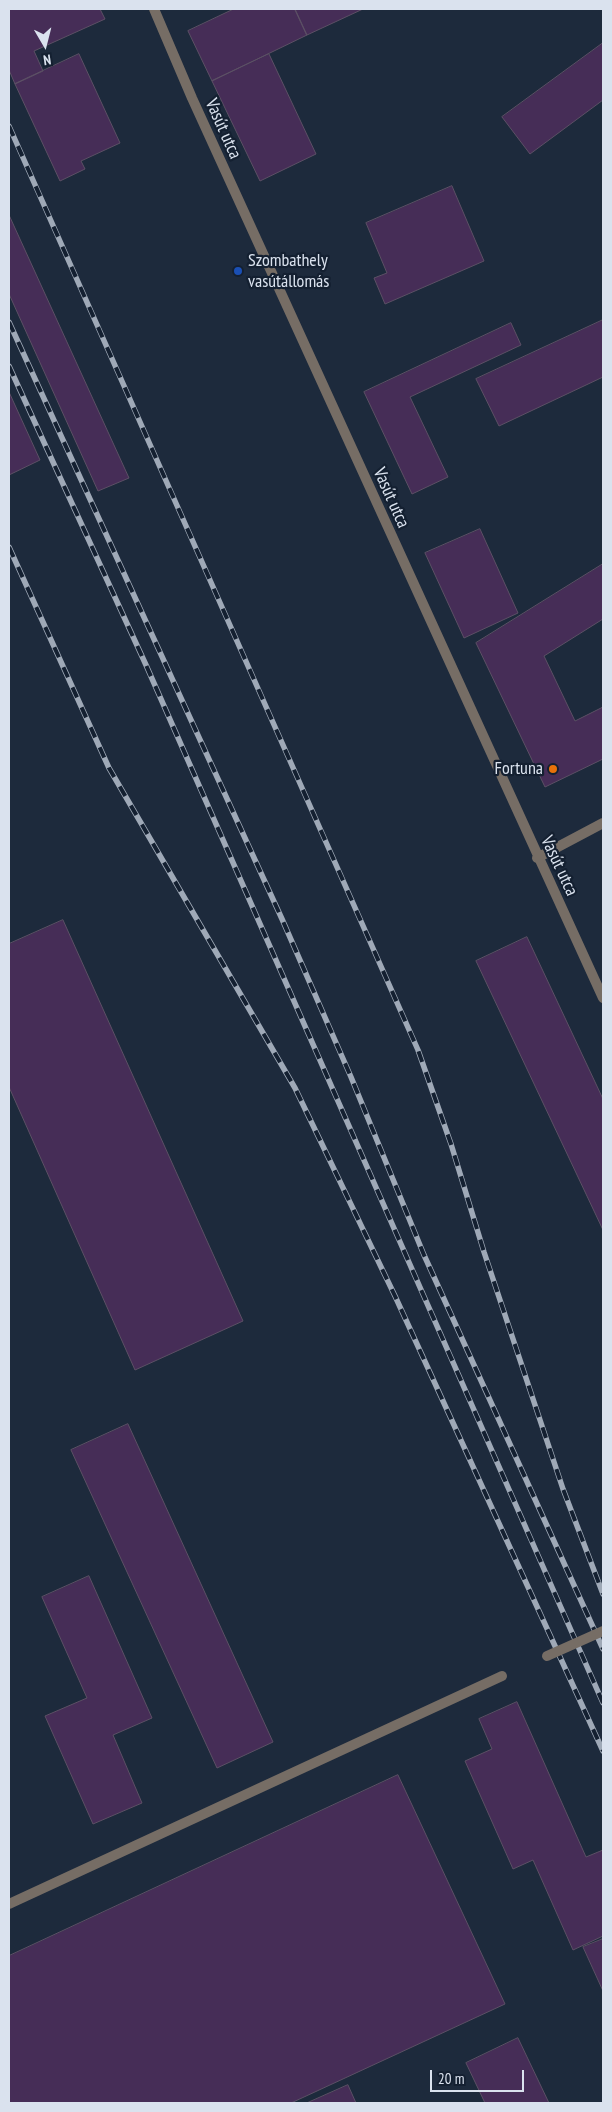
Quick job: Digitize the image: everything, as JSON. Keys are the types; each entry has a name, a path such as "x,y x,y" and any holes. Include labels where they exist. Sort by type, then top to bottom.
{"street":[{"name":"Vasút utca","path":"154,9 192,98 537,858 603,998"},
{"path":"537,858 603,822"},
{"path":"547,1656 603,1631"},
{"path":"9,1904 502,1676"}],"building":[{"path":"9,9 100,9 105,19 34,51 43,71 15,84 9,70"},
{"path":"234,9 295,9 307,35 212,81 188,31"},
{"path":"295,9 363,9 307,35"},
{"path":"603,43 603,100 530,154 502,117"},
{"path":"79,54 120,143 81,161 85,169 60,181 15,84"},
{"path":"269,54 316,154 260,181 212,81"},
{"path":"452,186 484,261 385,304 374,278 387,273 366,223"},
{"path":"9,215 129,478 98,491 9,294"},
{"path":"603,320 603,377 499,426 476,379"},
{"path":"511,323 521,345 410,397 448,477 412,494 364,392"},
{"path":"9,392 40,460 9,475"},
{"path":"480,529 518,613 464,638 425,553"},
{"path":"603,564 603,619 544,656 575,721 603,707 603,759 545,787 476,643"},
{"path":"63,920 243,1321 135,1370 9,1087 9,944"},
{"path":"527,937 603,1099 603,1230 476,961"},
{"path":"128,1424 273,1742 217,1768 71,1450"},
{"path":"89,1576 152,1718 113,1735 142,1803 93,1824 45,1716 87,1698 42,1597"},
{"path":"517,1702 586,1857 603,1850 603,1936 573,1950 533,1860 513,1869 465,1761 492,1749 479,1719"},
{"path":"398,1775 505,2004 291,2103 9,2103 9,1956"},
{"path":"603,1939 603,1991 583,1947"},
{"path":"518,2038 549,2103 485,2103 466,2063"},
{"path":"348,2085 356,2103 307,2103"}],"railway":[{"path":"9,126 418,1050 451,1144 484,1252 563,1489 603,1594"},
{"path":"9,322 282,919 351,1077 424,1255 603,1649"},
{"path":"9,366 146,665 603,1703"},
{"path":"9,547 109,768 295,1088 395,1296 603,1751"}],"place":[{"name":"Szombathely vasútállomás","path":"238,271"},
{"name":"Fortuna","path":"553,769"}]}
